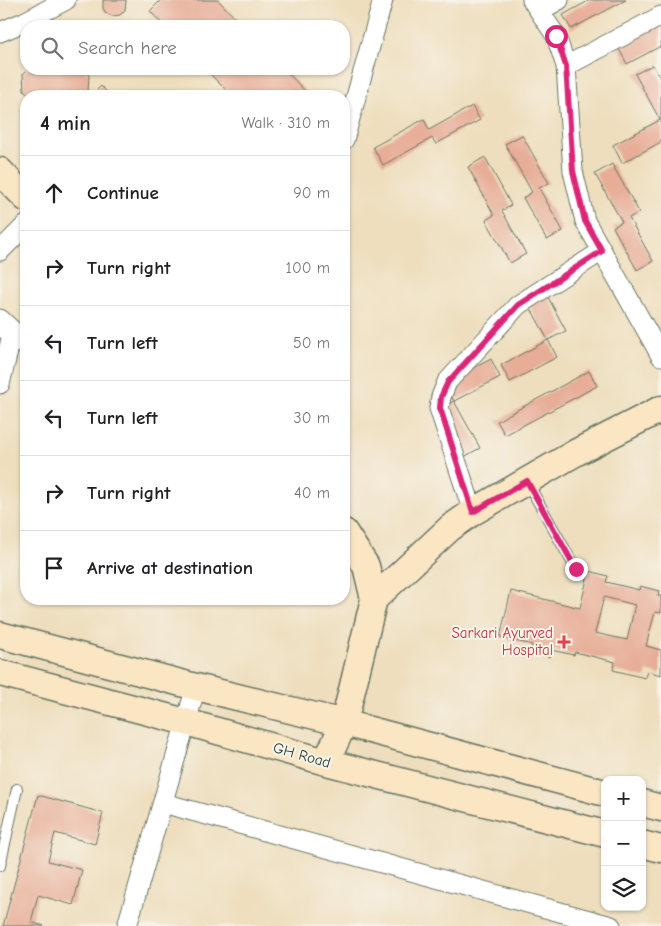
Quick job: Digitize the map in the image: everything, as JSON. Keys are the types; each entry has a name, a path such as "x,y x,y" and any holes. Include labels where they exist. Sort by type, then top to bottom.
{"main road":[{"path":"0,171 20,192"},
{"path":"374,598 450,528 473,512 577,452 661,409"},
{"path":"326,762 344,724 374,598 366,566 350,541"},
{"path":"0,635 601,792"},
{"name":"GH Road","path":"0,673 186,722 326,762 601,833"},
{"path":"646,804 661,808"},
{"path":"646,845 661,849"}],"street":[{"path":"28,20 66,0"},
{"path":"350,118 383,0"},
{"path":"559,0 536,5 556,36 566,66 573,171 585,221 661,356"},
{"path":"566,66 661,16"},
{"path":"0,32 20,24"},
{"path":"0,251 20,231"},
{"path":"473,512 440,408 441,397 448,382 518,305 602,251"},
{"path":"4,326 20,341"},
{"path":"0,384 4,326"},
{"path":"127,926 196,687"},
{"path":"163,803 611,926"}],"lane":[{"path":"527,481 576,569"},
{"path":"0,866 17,790"}],"building":[{"path":"103,0 126,0 125,10 120,15 112,16 105,12"},
{"path":"161,0 218,0 237,20 158,20 150,11"},
{"path":"590,0 626,0 571,29 563,15"},
{"path":"661,23 661,46 627,64 618,47"},
{"path":"653,65 661,80 661,142 622,163 613,145 660,120 635,74"},
{"path":"23,75 89,75 88,90 24,90"},
{"path":"211,75 290,75 304,90 226,90"},
{"path":"101,86 105,90 97,90"},
{"path":"472,106 480,120 436,144 432,138 383,165 373,147 424,119 429,130"},
{"path":"522,135 549,183 539,188 563,231 547,240 523,198 532,192 505,144"},
{"path":"485,157 511,205 502,211 526,254 510,263 486,220 494,215 468,167"},
{"path":"612,164 639,212 629,218 653,261 637,270 613,227 622,222 595,174"},
{"path":"541,284 566,331 548,340 523,294"},
{"path":"548,340 557,357 510,382 501,365"},
{"path":"491,359 500,377 454,401 444,384"},
{"path":"589,371 597,386 505,435 497,421"},
{"path":"454,401 480,448 462,458 437,411"},
{"path":"589,571 608,576 606,582 639,590 640,586 659,591 658,596 661,596 661,613 655,612 646,646 661,650 661,675 647,671 645,678 613,670 615,662 575,652 574,655 551,650 549,657 530,652 532,645 500,637 511,591 580,608","holes":["604,597 635,605 627,640 595,633"]},
{"path":"38,795 103,813 95,844 55,833 48,861 82,870 73,905 38,895 31,922 44,926 3,926"}],"place":[{"name":"Sarkari Ayurved Hospital","path":"564,642"}],"route":[{"path":"556,36 566,66 573,171 585,221 602,251 518,305 448,382 441,397 440,408 473,512 527,481 576,569"}]}
